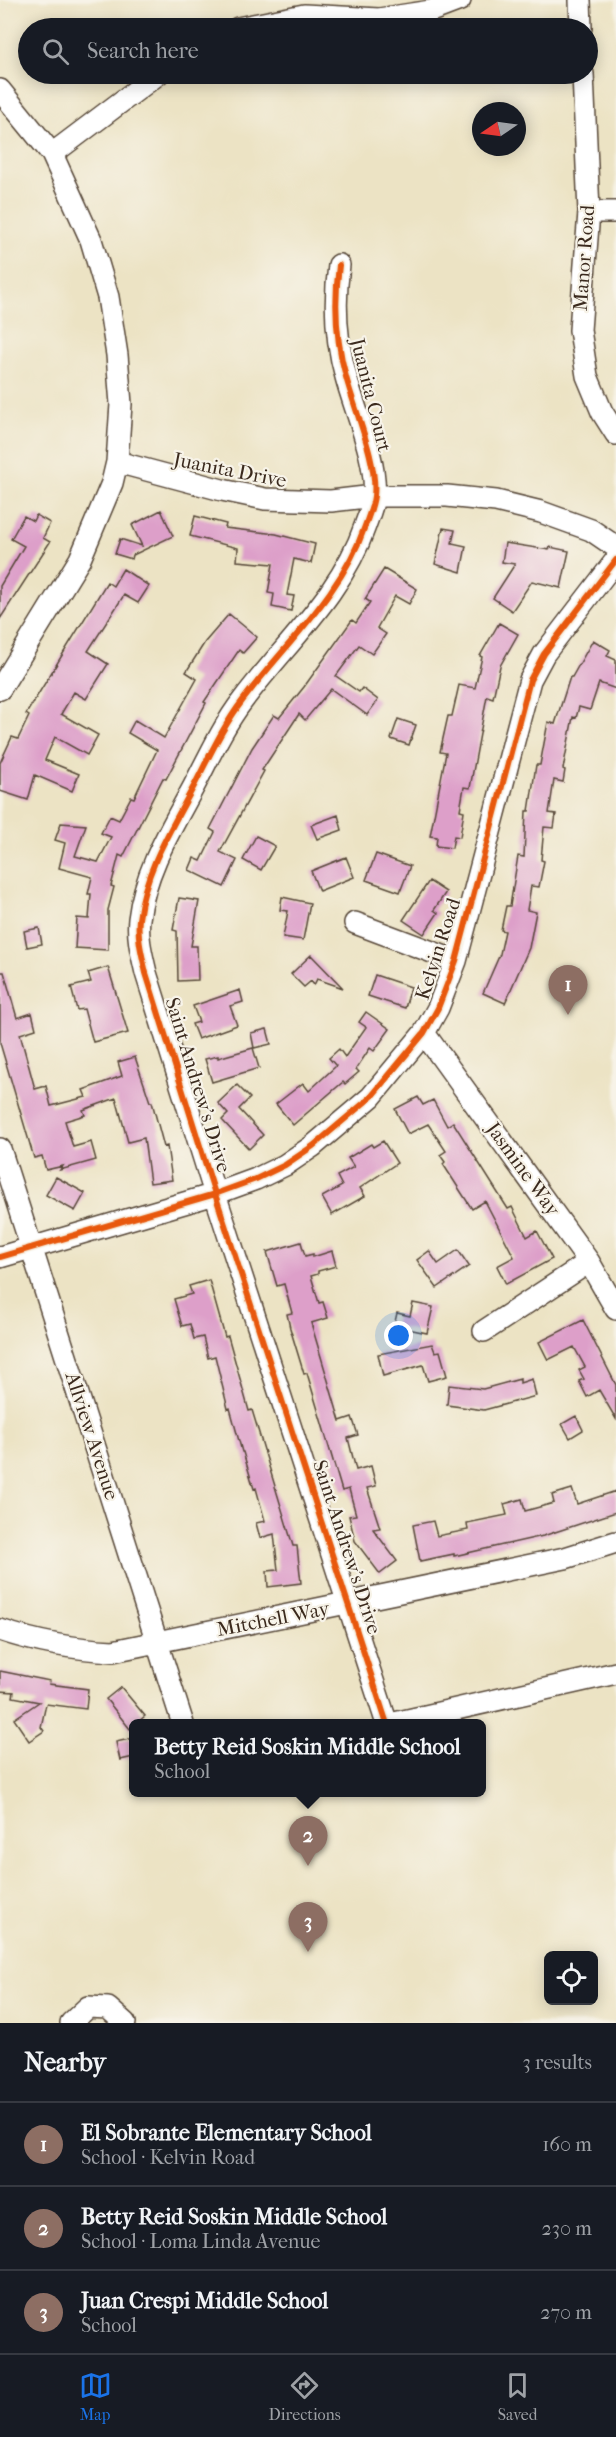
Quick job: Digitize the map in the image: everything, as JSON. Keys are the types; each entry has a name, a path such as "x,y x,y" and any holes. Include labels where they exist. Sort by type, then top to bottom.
{"street":[{"path":"386,18 431,11 460,0"},
{"path":"580,0 581,18"},
{"path":"289,18 304,15 360,18"},
{"path":"52,154 145,84"},
{"name":"Manor Road","path":"583,84 589,212 580,330 587,376 602,412 616,434"},
{"path":"0,90 52,154 91,240 108,297 117,355 121,404 117,462 112,483 80,559 0,689"},
{"path":"589,212 616,212"},
{"name":"Juanita Court","path":"339,265 335,292 336,320 345,375 374,474 374,496"},
{"name":"Juanita Drive","path":"117,462 222,490 265,498 331,501 374,496 447,496 496,501 591,530 616,547"},
{"name":"Saint Andrew's Drive","path":"374,496 365,528 350,560 302,628 243,699 226,725 153,864 139,921 140,946 146,973 215,1194 386,1719"},
{"name":"Kelvin Road","path":"0,1257 215,1194 256,1179 285,1165 313,1146 371,1097 424,1033 438,1008 456,961 530,680 544,654 616,560"},
{"path":"355,923 456,961"},
{"name":"Jasmine Way","path":"424,1033 590,1262 616,1309"},
{"name":"Allview Avenue","path":"0,1149 181,1719"},
{"path":"484,1331 590,1262"},
{"name":"Mitchell Way","path":"0,1630 29,1640 74,1650 113,1651 565,1558 616,1542"},
{"path":"410,1719 616,1673"},
{"path":"71,2023 88,2007 108,2008 125,2023"}],"building":[{"path":"161,510 173,536 133,555 132,559 115,554 120,539 142,546 132,525"},
{"path":"36,515 50,523 43,538 50,542 0,619 0,586 24,546 11,539 24,516 33,521"},
{"path":"195,516 226,524 225,528 276,534 315,544 311,563 294,559 287,595 294,596 291,611 272,607 274,594 268,593 273,564 237,561 238,548 190,536"},
{"path":"443,528 455,530 452,543 466,546 461,572 435,564"},
{"path":"505,543 569,551 561,588 532,581 512,611 493,598 515,564 502,562"},
{"path":"123,569 149,586 138,603 124,595 88,651 108,664 86,699 74,692 61,714 98,735 87,755 55,737 45,760 79,774 72,791 35,775 28,800 0,791 0,763 12,737 18,739 29,716 26,714 107,582 113,586"},
{"path":"384,569 417,589 409,604 395,596 377,628 386,634 372,654 359,645 336,676 359,692 362,688 378,700 367,715 331,689 305,720 299,714 262,770 264,771 220,852 237,860 224,887 189,870 194,858 201,861 215,832 210,829 252,748 274,715 279,718 304,687 352,620 356,623 370,602 365,599"},
{"path":"229,614 257,637 243,653 239,650 204,702 206,703 166,779 163,778 123,857 119,855 108,910 108,950 75,948 77,918 89,919 91,894 88,894 92,877 59,868 65,843 55,840 61,823 86,825 75,856 98,862 111,837 101,833 110,816 119,820 131,797 134,798 157,750 128,733 135,720 164,738 197,679 186,672 205,642"},
{"path":"499,623 518,634 500,666 493,698 487,696 470,788 464,787 460,810 464,811 460,837 454,836 452,848 436,846 437,837 430,836 446,753 440,752 448,716 452,716 459,685 475,688 482,657 480,656"},
{"path":"593,640 610,650 607,656 616,660 616,689 599,683 590,710 579,707 576,718 573,717 563,769 565,770 563,782 554,780 549,813 556,814 554,828 544,827 541,860 544,861 539,887 531,886 527,910 536,912 529,948 505,1003 483,993 500,954 505,931 501,930 506,906 510,906 518,856 524,857 526,811 529,811 536,765 540,765 548,722 555,724 570,677"},
{"path":"398,719 416,725 409,745 391,739"},
{"path":"338,815 342,830 317,839 311,825"},
{"path":"256,836 275,846 261,870 243,860"},
{"path":"376,854 410,866 400,892 366,880"},
{"path":"346,857 354,877 319,891 311,871"},
{"path":"429,881 446,892 434,910 438,913 424,934 403,920"},
{"path":"282,897 310,903 303,940 283,937 288,911 280,910"},
{"path":"179,898 199,901 191,946 197,946 198,980 178,981 177,931 173,930"},
{"path":"39,928 42,944 27,947 24,931"},
{"path":"311,955 343,988 317,979 314,985 311,981 304,987 291,974"},
{"path":"108,967 128,1033 93,1042 84,1009 77,1010 71,987 91,982 88,973"},
{"path":"0,972 4,972 17,1018 32,1013 36,1029 20,1034 35,1089 46,1086 51,1106 86,1097 83,1090 122,1076 118,1062 135,1057 150,1102 152,1102 164,1147 167,1146 172,1180 150,1183 144,1138 128,1142 116,1098 83,1110 85,1115 65,1121 73,1147 91,1142 96,1160 60,1170 63,1166 46,1170 42,1156 34,1158 0,1043"},
{"path":"375,975 411,987 405,1008 368,996"},
{"path":"240,990 243,1002 230,1006 237,1025 198,1039 192,1024 199,1022 193,1006"},
{"path":"366,1012 390,1029 374,1051 370,1048 356,1069 359,1072 345,1084 343,1082 293,1125 276,1104 303,1083 309,1091 336,1066 329,1058 339,1049 345,1057 366,1027 359,1022"},
{"path":"267,1029 271,1044 254,1048 251,1033"},
{"path":"253,1048 259,1068 212,1082 205,1059 218,1056 218,1058"},
{"path":"237,1085 250,1098 239,1109 263,1135 249,1149 222,1120 228,1114 218,1103"},
{"path":"418,1097 423,1105 433,1100 447,1126 453,1122 508,1209 512,1207 527,1237 537,1231 552,1259 506,1284 497,1266 514,1257 485,1201 472,1209 443,1164 445,1162 440,1155 446,1151 428,1124 408,1134 395,1109"},
{"path":"383,1141 397,1163 360,1188 365,1196 332,1215 322,1197 342,1186 337,1176 354,1167 348,1158 371,1144 373,1147"},
{"path":"56,1177 85,1193 75,1211 46,1195"},
{"path":"301,1242 305,1256 313,1254 313,1257 332,1251 336,1266 318,1271 318,1274 311,1276 319,1303 323,1302 328,1318 311,1323 340,1421 352,1417 358,1435 348,1438 356,1470 371,1466 376,1486 367,1488 380,1528 373,1529 397,1561 380,1574 355,1541 349,1516 356,1515 349,1489 342,1491 307,1373 304,1374 290,1328 287,1314 292,1313 284,1284 277,1286 267,1252"},
{"path":"458,1250 469,1266 437,1288 417,1260 429,1251 438,1264"},
{"path":"209,1280 225,1337 228,1336 249,1411 252,1410 293,1546 297,1546 301,1583 268,1587 267,1571 278,1570 274,1534 260,1538 256,1523 265,1521 230,1408 228,1409 215,1356 208,1358 203,1337 194,1339 190,1324 182,1326 174,1299 192,1294 189,1286"},
{"path":"413,1303 433,1307 427,1333 394,1326 397,1313 410,1316"},
{"path":"583,1320 616,1385 616,1419 599,1390 587,1397 579,1381 584,1379 579,1370 585,1367 574,1347 548,1360 539,1342"},
{"path":"432,1344 435,1352 440,1351 447,1376 428,1381 423,1365 383,1376 378,1354"},
{"path":"520,1379 520,1383 532,1379 536,1396 484,1410 447,1405 449,1385 483,1389"},
{"path":"576,1416 583,1430 570,1438 562,1424"},
{"path":"572,1489 577,1504 616,1491 616,1512 543,1536 454,1556 454,1554 420,1561 413,1525 433,1521 437,1536 468,1530 467,1523 507,1515 504,1504 522,1499 525,1511 554,1503 552,1495"},
{"path":"0,1671 50,1681 49,1684 88,1689 86,1709 46,1704 41,1727 44,1731 29,1741 14,1719 39,1702 13,1697 14,1692 0,1691"},
{"path":"121,1687 145,1716 142,1719 129,1719 129,1728 106,1699"},
{"path":"129,1739 129,1758 120,1760 116,1742"}],"cycle path":[{"path":"339,265 336,307 338,335 346,377 373,468 372,508 355,551 342,574 311,618 259,679 229,720 168,834 153,867 142,901 139,933 146,973 215,1194 385,1719"},
{"path":"0,1257 215,1194 256,1179 285,1165 313,1146 371,1097 424,1033 438,1008 456,961 530,680 544,654 616,560"}],"place":[{"name":"El Sobrante Elementary School","path":"568,1015"},
{"name":"Betty Reid Soskin Middle School","path":"308,1866"},
{"name":"Juan Crespi Middle School","path":"308,1952"}]}
